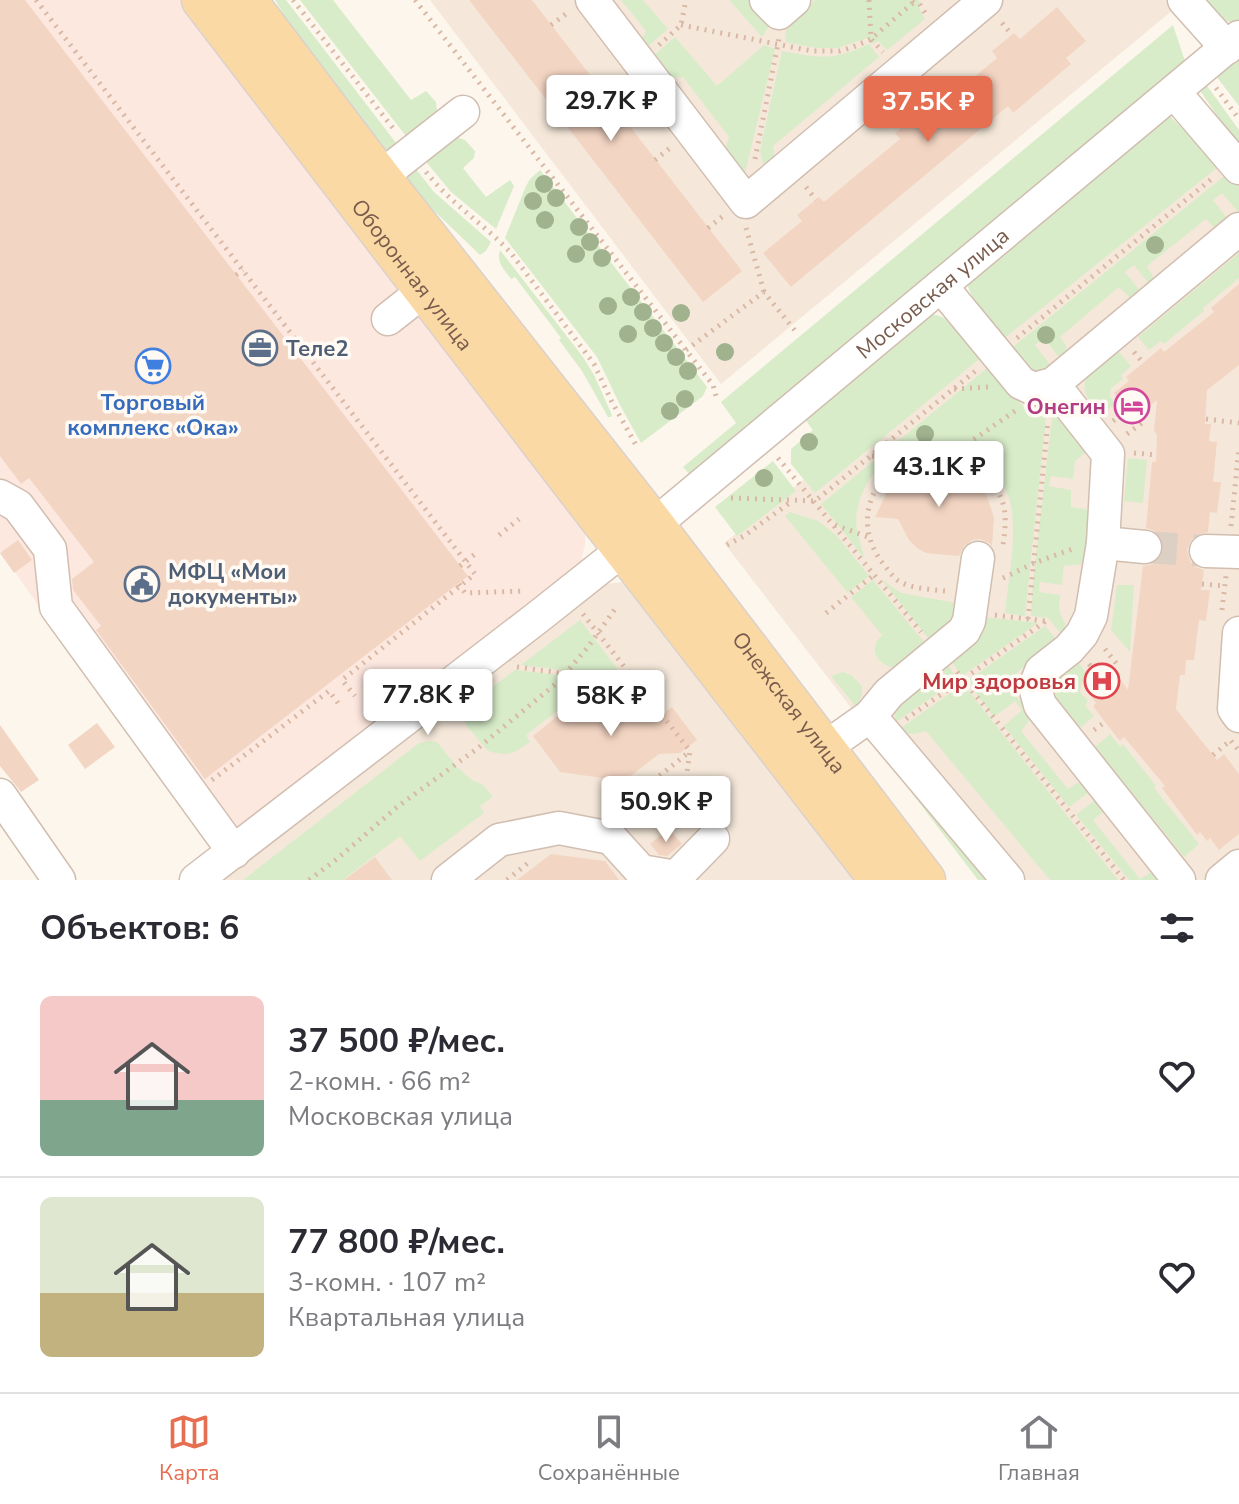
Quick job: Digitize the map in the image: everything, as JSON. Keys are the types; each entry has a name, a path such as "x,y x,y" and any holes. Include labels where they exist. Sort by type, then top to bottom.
{"main road":[{"name":"Оборонная улица","path":"202,0 426,289 639,536"},
{"name":"Оборонная улица","path":"246,0 380,177 639,536"},
{"name":"Онежская улица","path":"639,536 823,749 925,880"},
{"name":"Онежская улица","path":"639,536 880,880"}],"street":[{"path":"592,0 746,202 986,0"},
{"path":"766,0 779,13 794,0"},
{"path":"1184,0 1233,42"},
{"name":"Московская улица","path":"196,880 639,536 1233,42"},
{"path":"1174,92 1236,165"},
{"path":"380,177 463,112"},
{"path":"941,286 1021,383 1034,389 1053,384 1239,229"},
{"path":"388,319 426,289"},
{"path":"1053,384 1108,454 1103,543 1091,616 1082,634 1083,645 1041,671 1035,687 1040,705 1179,880"},
{"path":"0,496 18,506 50,549 56,607 194,783 234,852"},
{"path":"1103,543 1145,547"},
{"path":"823,749 878,725 889,693 964,631 964,602 994,559"},
{"path":"1230,624 1234,709 1239,716"},
{"path":"878,725 1008,880"},
{"path":"0,795 59,880"},
{"path":"448,880 499,840 559,828 611,838 641,871 678,879 713,839"},
{"path":"1222,880 1239,866"}],"path":[{"path":"36,0 463,564 475,574 342,680 355,696"},
{"path":"415,0 713,385 716,396"},
{"path":"869,0 871,39 900,72"},
{"path":"681,25 812,51 840,51 871,39 918,1"},
{"path":"1213,85 1239,119"},
{"path":"719,497 815,501 1236,165"},
{"path":"236,275 243,270"},
{"path":"686,350 764,292 797,333"},
{"path":"953,454 1053,384"},
{"path":"1028,619 1053,384"},
{"path":"1206,419 1239,423"},
{"path":"1118,441 1146,420"},
{"path":"1230,624 1224,552 1239,448"},
{"path":"1125,453 1157,455"},
{"path":"774,454 931,645 949,661 1124,880"},
{"path":"871,456 908,459 928,454 953,454 974,463 991,481 1004,503 1006,526 994,559 999,581 1034,563 1089,543 1103,543"},
{"path":"908,459 888,472 874,492 867,514 868,537 878,558 896,579 964,602 1046,621 1119,667"},
{"path":"727,545 793,500"},
{"path":"499,535 519,519"},
{"path":"835,525 868,537"},
{"path":"463,564 475,554"},
{"path":"826,613 874,575"},
{"path":"1202,584 1225,586"},
{"path":"459,585 465,593 529,591"},
{"path":"309,880 558,682 615,609"},
{"path":"582,613 690,751 683,800"},
{"path":"878,725 963,680 1046,621"},
{"path":"513,666 613,680 629,674"},
{"path":"194,783 209,782 329,691 341,707"},
{"path":"1213,755 1231,740 1239,751"},
{"path":"587,833 690,751"}],"shaded area":[{"path":"0,0 181,0 567,499 581,519 585,533 582,557 590,567 217,859 0,551"},
{"path":"430,0 1185,0 721,384"},
{"path":"1239,129 1239,880 991,880 876,740 724,543"},
{"path":"631,581 861,880 218,880 606,584"}],"green space":[{"path":"275,0 286,0 400,148 385,150 295,33"},
{"path":"300,0 333,0 411,100 426,91 436,102 437,112 409,140"},
{"path":"621,0 643,0 668,29 645,49 640,42 646,31"},
{"path":"729,0 755,0 773,20 762,37"},
{"path":"815,0 918,0 925,19 887,50 878,41 873,44 867,38 838,48 816,48 785,42 787,25"},
{"path":"1207,0 1239,0 1239,20 1228,22 1219,18 1202,4"},
{"path":"1173,25 1186,64 691,476 683,467 736,423 721,402"},
{"path":"675,37 717,86 764,45 775,49 745,173 738,170 724,153 729,137 683,77 667,78 651,58"},
{"path":"869,44 879,57 773,146 776,164 765,173 760,150 782,51 836,56"},
{"path":"1239,57 1239,106 1216,76"},
{"path":"1205,83 1239,130 1239,148 1201,92"},
{"path":"1169,115 1219,166 1001,341 971,294 969,280"},
{"path":"456,137 465,140 475,151 474,158 463,168 486,197 510,180 514,186 496,229 451,192 422,157"},
{"path":"412,164 434,192 491,242 486,251 480,255 425,202 406,178"},
{"path":"540,170 707,387 703,396 641,443 597,357 505,238 526,186"},
{"path":"1228,173 1239,187 1239,213 1222,193 1213,200 1230,222 1217,230 1206,219 1147,266 1155,283 1151,286 1134,265 1125,272 1143,294 1130,298 1119,287 1060,337 1066,345 1067,355 1061,360 1044,338 1035,345 1052,367 1039,377 1008,351"},
{"path":"500,250 583,357 611,417 608,417 582,371 559,340 561,338 515,277 511,279 503,269"},
{"path":"1239,253 1239,278 1164,344 1161,341 1149,350 1138,337"},
{"path":"929,315 944,318 983,356 815,493 791,464 791,449 813,430 804,418"},
{"path":"1119,352 1131,366 1121,375 1123,379 1111,388 1110,396 1115,404 1101,415 1088,398 1085,383 1087,377"},
{"path":"991,365 1031,417 1047,408 1025,616 1005,613 1013,528 1006,489 990,467 967,451 941,443 914,445 881,466 865,487 857,511 857,530 865,559 821,504"},
{"path":"1053,408 1087,447 1075,461 1073,479 1051,476 1049,486 1071,490 1071,507 1090,513 1085,564 1064,566 1062,585 1040,582 1039,592 1060,595 1059,611 1065,626 1062,635 1048,618 1031,616"},
{"path":"1128,458 1147,460 1143,503 1124,501"},
{"path":"773,461 796,491 737,536 715,507"},
{"path":"790,512 818,521 837,536 869,576 848,593 785,516"},
{"path":"881,579 901,593 956,603 955,617 933,644"},
{"path":"873,580 928,647 898,669 886,665 877,657 875,647 882,635 851,597"},
{"path":"1117,585 1134,585 1130,652 1111,630"},
{"path":"983,617 1038,623 962,676 950,660"},
{"path":"580,620 619,671 611,676 521,665"},
{"path":"1045,626 1056,639 1005,683 1029,711 1029,720 1021,731 1068,789 1077,783 1084,783 1103,806 1103,812 1093,820 1140,879 1153,871 1159,880 1129,880 1076,815 1095,800 1089,792 1069,807 1004,726 1022,710 1015,701 994,717 967,681"},
{"path":"1077,661 1088,675 1082,682 1080,692 1094,716 1079,729 1056,694 1059,680"},
{"path":"946,663 958,679 896,722 894,710 899,703"},
{"path":"515,670 628,683 641,701 580,693 526,735 530,742 519,749 506,754 488,751 466,725 461,711"},
{"path":"843,672 862,686 862,695 856,707 831,676"},
{"path":"963,684 1118,880 1050,880 926,731 909,734 901,728"},
{"path":"1110,734 1120,747 1123,744 1199,844 1184,857 1095,747"},
{"path":"870,738 989,880 978,880"},
{"path":"437,742 458,768 483,785 493,797 480,806 484,813 420,861 400,836 343,880 243,880 419,743"}],"building":[{"name":"Торговый комплекс «Ока»","path":"0,0 25,0 468,576 205,779 96,630 101,626 73,590 72,579 94,562 29,478 21,484 0,456"},
{"path":"469,0 532,0 742,271 703,302"},
{"path":"1057,7 1086,41 1066,58 1071,64 1013,113 1008,106 791,287 763,253 802,221 797,215 819,197 824,202 900,139 895,133 917,115 922,121 997,58 992,51 1014,33 1020,39"},
{"path":"1239,284 1239,365 1207,390 1205,424 1211,424 1209,441 1217,442 1213,482 1221,482 1217,513 1210,512 1208,532 1196,535 1187,550 1195,567 1204,570 1201,590 1210,590 1206,621 1199,620 1194,660 1186,660 1185,675 1180,675 1176,709 1217,760 1224,754 1239,774 1239,834 1219,850 1210,838 1207,841 1200,832 1197,835 1162,788 1165,786 1124,737 1120,741 1105,722 1084,687 1110,666 1128,690 1143,566 1154,564 1164,550 1162,538 1146,528 1152,462 1156,462 1157,435 1154,431 1157,400 1134,418 1114,393 1129,381 1126,377 1161,348 1164,352 1214,312 1211,308"},
{"path":"952,466 972,477 987,496 994,518 992,546 980,539 964,546 959,556 926,553 909,540 898,519 875,517 890,486 898,478 919,467"},
{"path":"18,540 32,560 14,573 0,553"},
{"path":"581,697 644,705 656,719 672,707 697,740 680,753 659,754 624,781 560,772 533,736"},
{"path":"97,723 115,747 85,769 68,745"},
{"path":"0,725 39,780 21,792 0,766"},
{"path":"669,829 682,844 667,856 659,855 650,844"},
{"path":"551,854 605,861 619,880 517,880"},
{"path":"375,857 392,880 344,880"}],"tunnel":[{"path":"1145,547 1206,551"}],"place":[{"name":"Теле2","path":"260,348"},
{"name":"Торговый комплекс «Ока»","path":"153,366"},
{"name":"Онегин","path":"1132,406"},
{"name":"МФЦ «Мои документы»","path":"142,584"},
{"name":"Мир здоровья","path":"1102,681"}]}
